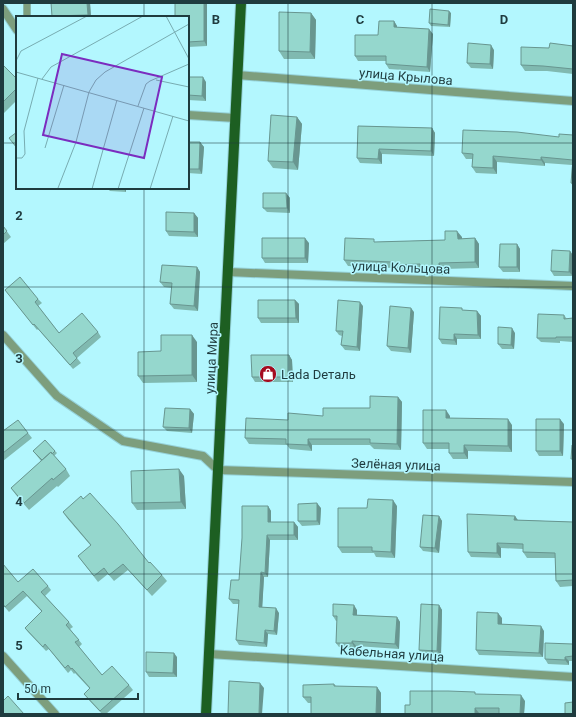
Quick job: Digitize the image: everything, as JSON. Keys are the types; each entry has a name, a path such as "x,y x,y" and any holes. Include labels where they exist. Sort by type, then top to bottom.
{"main road":[{"name":"улица Мира","path":"206,714 241,3"}],"street":[{"path":"3,10 16,29"},
{"name":"улица Крылова","path":"237,75 573,101"},
{"path":"189,115 235,118"},
{"name":"улица Кольцова","path":"228,272 573,286"},
{"path":"3,335 57,396 123,441 203,456 218,470"},
{"name":"Зелёная улица","path":"218,470 573,482"},
{"name":"Кабельная улица","path":"209,654 573,677"},
{"path":"3,656 55,714"}],"lane":[{"path":"27,3 27,16"}],"building":[{"path":"51,3 87,3 88,15 52,16"},
{"path":"175,3 204,3 204,41 189,42 189,16 175,16"},
{"path":"430,9 449,11 448,25 429,23"},
{"path":"279,12 311,13 310,52 279,51"},
{"path":"379,21 394,21 394,27 429,29 427,67 386,64 386,56 355,56 355,35 378,35"},
{"path":"468,43 491,45 490,64 467,63"},
{"path":"550,43 573,46 573,69 521,65 521,47 549,48"},
{"path":"3,65 16,78 16,89 3,102"},
{"path":"189,77 203,77 202,96 189,95"},
{"path":"271,115 297,117 293,162 268,161"},
{"path":"358,126 432,128 431,151 379,149 378,159 357,158"},
{"path":"463,130 517,132 559,137 559,134 573,135 573,160 541,157 541,160 493,156 493,168 472,167 473,154 462,153"},
{"path":"16,133 16,147 9,138"},
{"path":"189,142 200,142 199,169 189,169"},
{"path":"573,160 573,183 571,183"},
{"path":"263,193 286,193 287,208 263,208"},
{"path":"166,212 194,213 194,232 166,231"},
{"path":"3,226 7,231 3,235"},
{"path":"445,231 457,231 458,239 475,238 475,262 439,263 439,269 420,269 420,264 392,265 392,262 344,260 345,238 374,239 374,242 445,240"},
{"path":"262,238 305,238 305,258 262,258"},
{"path":"500,244 517,244 517,267 499,267"},
{"path":"552,250 570,251 569,272 551,271"},
{"path":"162,265 197,267 194,306 170,304 172,283 160,282"},
{"path":"20,277 38,299 35,302 59,333 82,313 98,332 73,353 77,358 70,365 34,324 33,325 5,290"},
{"path":"258,300 295,300 296,318 258,318"},
{"path":"338,300 360,302 357,347 341,345 343,331 336,331"},
{"path":"390,306 411,308 408,348 387,346"},
{"path":"440,307 462,308 462,310 477,311 478,335 454,334 454,340 439,339"},
{"path":"538,314 564,315 564,319 573,318 573,337 537,338"},
{"path":"498,327 512,328 511,345 498,344"},
{"path":"161,335 192,335 192,375 138,376 138,352 161,351"},
{"path":"251,355 289,355 289,377 252,377"},
{"path":"370,396 398,397 397,444 370,443 370,439 308,439 308,445 286,444 286,439 245,438 246,418 288,420 288,413 323,416 323,408 370,408"},
{"path":"165,408 190,409 189,428 163,427"},
{"path":"423,410 446,410 446,418 508,419 508,446 464,445 464,453 449,453 449,443 423,443"},
{"path":"536,419 560,419 560,451 536,451"},
{"path":"18,420 28,433 3,453 3,431"},
{"path":"45,440 55,451 52,454 51,452 42,460 33,451"},
{"path":"572,445 573,459 571,459"},
{"path":"51,452 66,469 53,480 52,478 24,503 11,488"},
{"path":"179,469 181,502 132,503 131,471"},
{"path":"90,493 118,524 149,563 150,562 162,575 147,590 123,564 109,575 104,568 94,576 78,556 91,545 63,512 81,496 83,499"},
{"path":"368,499 393,500 391,552 372,551 372,547 338,547 338,508 367,508"},
{"path":"317,503 317,521 298,521 298,504"},
{"path":"242,506 268,506 268,522 294,522 294,535 267,535 265,573 261,572 259,607 276,608 274,631 265,630 264,643 236,640 239,600 229,599 231,580 239,580 242,538"},
{"path":"467,514 515,516 514,520 573,522 573,580 556,581 555,553 523,552 523,544 497,543 497,553 468,552"},
{"path":"423,515 439,516 435,548 420,547"},
{"path":"3,564 18,582 33,569 48,586 41,592 69,622 66,625 79,640 75,642 102,675 112,666 129,685 100,711 84,694 90,688 72,668 71,669 68,665 65,668 45,644 43,647 25,628 42,611 23,591 5,607 3,604"},
{"path":"333,604 354,605 353,615 397,617 395,644 352,641 352,643 336,643 337,616 333,616"},
{"path":"421,604 439,605 437,651 419,650"},
{"path":"477,612 498,613 498,624 541,626 539,653 476,650"},
{"path":"545,643 573,644 573,656 565,657 565,660 545,659"},
{"path":"146,652 174,653 173,673 146,672"},
{"path":"229,681 260,683 259,714 228,714"},
{"path":"334,684 334,686 377,687 376,714 311,714 311,697 303,697 303,685"},
{"path":"410,691 448,691 475,692 475,694 521,695 520,714 499,714 499,708 475,708 475,714 405,714 405,705 410,705"},
{"path":"8,696 24,714 3,714 3,701"},
{"path":"573,702 573,714 565,714 565,703"}],"place":[{"name":"Lada Dеталь","path":"268,374"}]}
